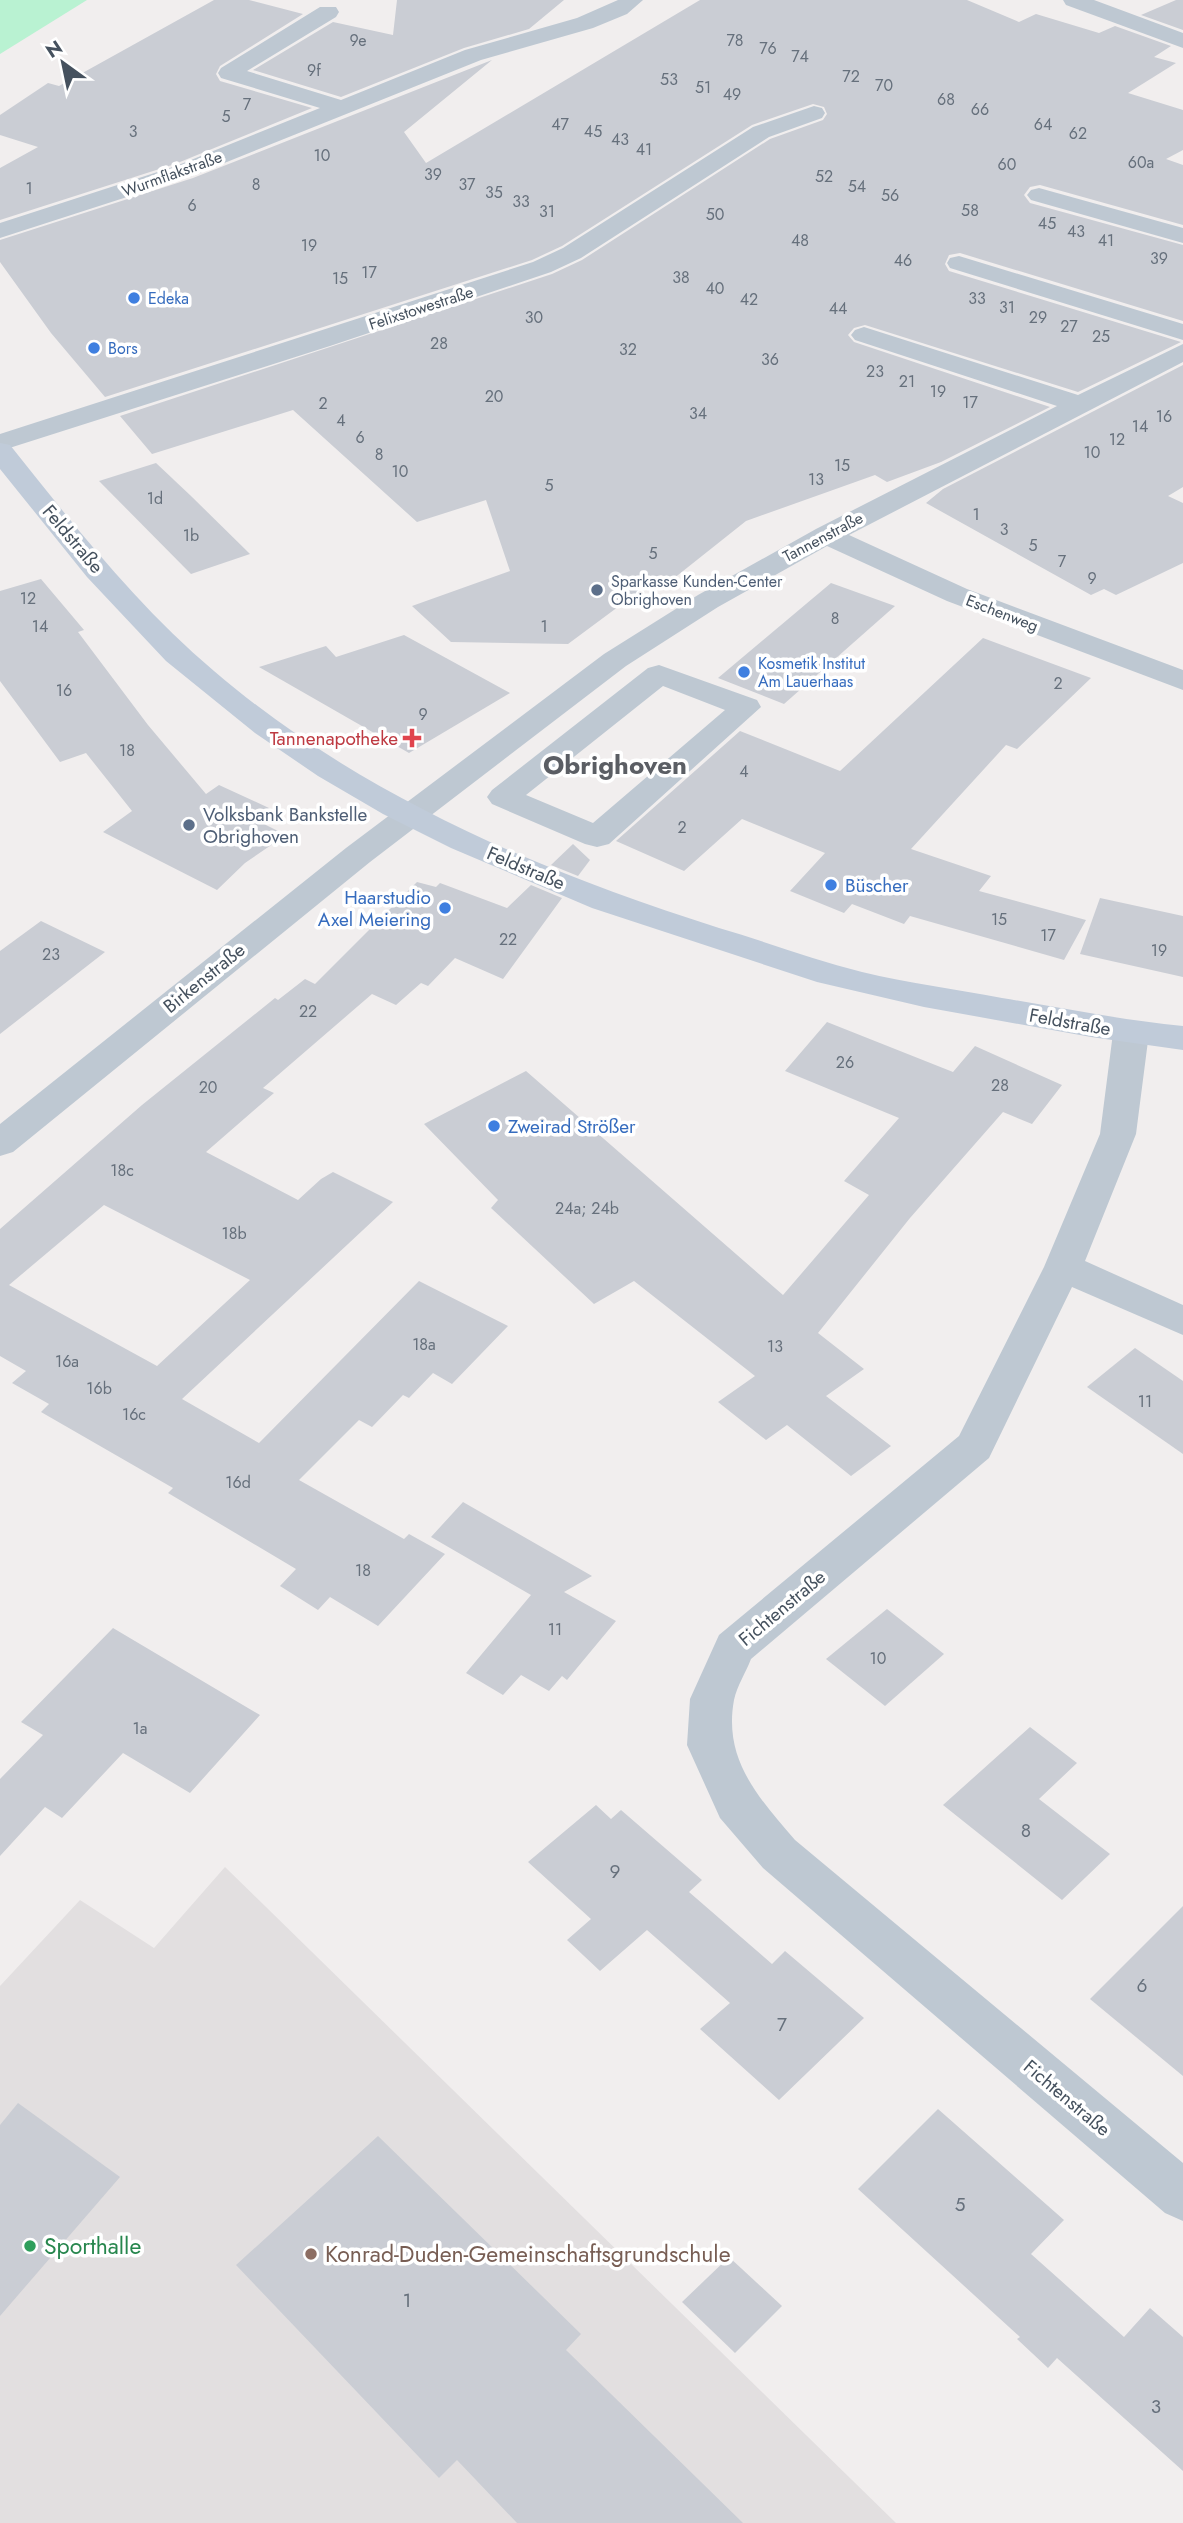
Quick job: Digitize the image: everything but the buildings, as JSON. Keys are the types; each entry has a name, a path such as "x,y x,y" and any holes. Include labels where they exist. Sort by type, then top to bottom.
{"street":[{"name":"Wurmflakstraße","path":"0,231 184,171 473,55 585,23 619,9 632,0"},
{"path":"1074,0 1183,41"},
{"path":"328,12 229,73 340,107"},
{"name":"Felixstowestraße","path":"0,443 321,341 542,267 583,247 761,132 814,113"},
{"path":"1039,195 1183,236"},
{"path":"959,263 1183,332"},
{"path":"863,335 1082,405"},
{"name":"Tannenstraße","path":"410,817 615,660 708,601 825,535 1183,352"},
{"name":"Feldstraße","path":"0,451 64,530 144,621 206,680 301,751 410,817 601,900 876,986 1131,1033 1183,1038"},
{"name":"Eschenweg","path":"825,535 957,596 1183,681"},
{"path":"659,674 746,707 597,837 503,797 659,674"},
{"name":"Birkenstraße","path":"0,1143 358,855 410,817"},
{"name":"Fichtenstraße","path":"1131,1033 1118,1134 1063,1267 974,1447 734,1648 712,1699 710,1745 736,1804 779,1854 1183,2196"},
{"path":"1063,1267 1183,1321"}],"shaded area":[{"name":"Konrad-Duden-Gemeinschaftsgrundschule","path":"225,1867 896,2523 0,2523 0,1986 80,1900 154,1948"}],"green space":[{"path":"0,0 87,0 0,54"}],"place":[{"name":"Edeka","path":"134,298"},
{"name":"Bors","path":"94,348"},
{"name":"Sparkasse Kunden-Center Obrighoven","path":"597,590"},
{"name":"Kosmetik Institut Am Lauerhaas","path":"744,672"},
{"name":"Tannenapotheke","path":"412,738"},
{"name":"Volksbank Bankstelle Obrighoven","path":"189,825"},
{"name":"Büscher","path":"831,885"},
{"name":"Haarstudio Axel Meiering","path":"445,908"},
{"name":"Zweirad Strößer","path":"494,1126"},
{"name":"Sporthalle","path":"30,2246"},
{"name":"Konrad-Duden-Gemeinschaftsgrundschule","path":"311,2254"}],"district":[{"name":"Obrighoven","path":"615,765"}]}
